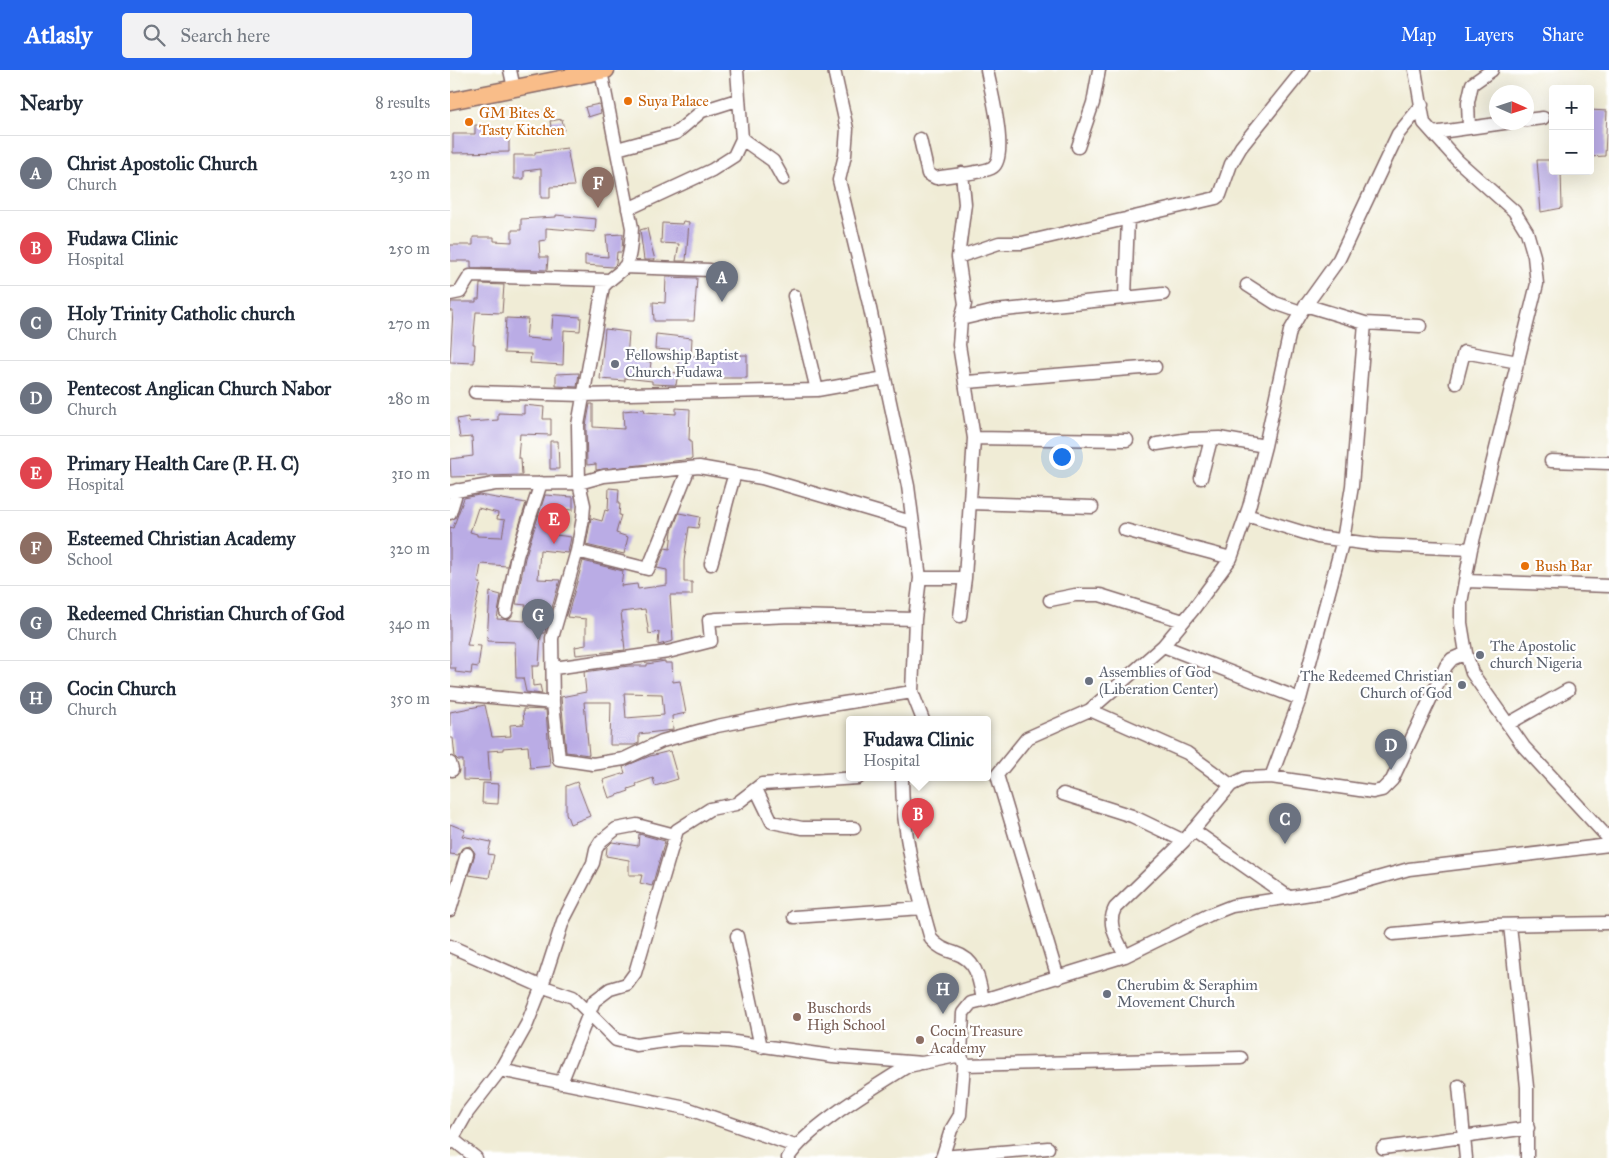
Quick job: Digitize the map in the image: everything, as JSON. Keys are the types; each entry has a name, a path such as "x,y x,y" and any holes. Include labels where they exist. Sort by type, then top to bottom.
{"main road":[{"path":"450,101 514,88 561,75 604,70"}],"street":[{"path":"510,70 514,88"},
{"path":"604,70 632,228 631,246 624,267 608,280 603,287 582,395 578,425 579,483 584,505 577,551 552,638 554,668 553,703 559,759 594,764 624,759 662,742 716,726 912,692"},
{"path":"628,210 712,170 734,156 742,138 737,100 737,70"},
{"path":"834,70 847,129 845,155 839,180 908,486 911,522 920,578 915,619 912,692 921,716"},
{"path":"920,138 928,174 936,178 986,171 994,166 998,158 1000,143 987,70"},
{"path":"1078,147 1093,103 1100,70"},
{"path":"958,257 999,243 1022,243 1209,200 1220,195 1231,164 1241,147 1304,70"},
{"path":"1415,70 1424,123 1458,161 1514,211 1527,232 1534,256 1537,284 1471,550 1461,603 1466,653 1472,673 1524,747 1609,838"},
{"path":"1470,128 1468,102 1472,84 1492,70"},
{"path":"617,150 676,133 702,111 737,100"},
{"path":"1058,978 992,775 1027,738 1090,710 1163,646 1231,558 1246,515 1265,446 1290,331 1303,309 1340,259 1398,134 1422,105"},
{"path":"1534,119 1543,118"},
{"path":"1433,133 1489,125"},
{"path":"742,138 773,161 783,178"},
{"path":"960,616 965,578 974,438 967,382 959,346 961,319 965,304 958,257 965,204 962,173"},
{"path":"1125,297 1128,218"},
{"path":"624,267 710,270"},
{"path":"450,294 460,292 470,276 608,280"},
{"path":"1248,285 1275,303 1365,323 1420,326"},
{"path":"961,319 996,311 1164,294"},
{"path":"794,296 817,390"},
{"path":"1270,777 1300,699 1343,540 1352,486 1365,323"},
{"path":"1456,383 1464,352 1518,362"},
{"path":"967,382 1155,368"},
{"path":"475,392 582,395 817,390 885,378"},
{"path":"974,438 1127,440"},
{"path":"1157,444 1190,439 1211,439 1265,446"},
{"path":"1201,478 1211,439"},
{"path":"1551,460 1609,463"},
{"path":"450,513 453,491 495,484 579,483 604,476 699,467 762,478 911,522"},
{"path":"577,551 648,569 689,468"},
{"path":"711,564 722,528 727,497 735,474"},
{"path":"506,612 517,556 541,483"},
{"path":"970,503 1092,508"},
{"path":"1246,515 1318,537 1377,544 1471,550"},
{"path":"1125,530 1231,558"},
{"path":"920,578 965,578"},
{"path":"1466,580 1609,586"},
{"path":"1050,600 1075,595 1100,595 1183,621"},
{"path":"554,668 668,652 711,641 708,620 791,616 915,619"},
{"path":"1163,646 1300,699"},
{"path":"1125,956 1111,924 1110,917 1115,908 1184,841 1231,785 1256,776 1374,792 1388,786 1446,666 1452,659 1466,653"},
{"path":"1508,724 1568,690"},
{"path":"450,693 553,703"},
{"path":"1090,710 1187,753 1231,785"},
{"path":"560,1083 594,1001 610,988 627,984 635,973 674,836 685,823 710,809 736,804 762,784 846,779"},
{"path":"902,781 902,799 908,838 922,908 931,940 938,946 960,955 974,965 983,1000"},
{"path":"756,789 772,822 802,828 854,828"},
{"path":"1063,794 1132,816 1184,841"},
{"path":"476,1158 451,1140 467,1113 500,1070 527,1024 542,986 563,921 593,863 596,849 601,841 616,829 637,825 674,836"},
{"path":"1193,830 1290,898"},
{"path":"1048,1148 942,1157 951,1130 960,1114 963,1060 962,1013 971,1003 1125,956 1209,915 1232,906 1330,891 1409,869 1609,845"},
{"path":"450,910 454,885 467,854"},
{"path":"794,917 922,908"},
{"path":"1393,934 1510,925 1609,923"},
{"path":"1510,925 1526,1087 1527,1158"},
{"path":"737,936 761,1047"},
{"path":"450,946 542,986 573,997 616,1040 636,1045 680,1039 728,1041 833,1056 922,1063"},
{"path":"788,1158 795,1146 908,1066 963,1060 1241,1058"},
{"path":"500,1070 686,1108 795,1146"},
{"path":"1459,1086 1466,1158"},
{"path":"1383,1148 1528,1128"}],"building":[{"path":"599,104 601,113 588,117 585,107"},
{"path":"1594,110 1607,111 1605,156 1594,157"},
{"path":"562,119 564,130 552,132 550,121"},
{"path":"475,125 489,125 489,133 509,133 509,152 453,153 453,134 475,134"},
{"path":"567,148 574,186 550,187 550,198 541,198 541,169 524,171 524,179 514,179 514,155 535,155 535,152"},
{"path":"1537,160 1549,160 1549,175 1561,175 1562,208 1541,212"},
{"path":"556,215 596,219 595,232 546,228 546,240 539,241 540,257 548,257 547,270 471,268 471,261 450,261 450,245 473,245 473,237 494,237 494,241 512,242 512,230 521,230 521,219 556,217"},
{"path":"683,221 689,222 686,261 676,261 679,244 661,243 662,223 682,224"},
{"path":"647,228 655,260 644,260 640,230"},
{"path":"623,234 622,252 617,252 616,264 613,267 585,265 585,255 608,257 606,235"},
{"path":"666,277 697,278 694,321 654,321 653,302 665,303"},
{"path":"480,284 504,285 502,313 476,312 473,344 475,344 474,363 450,362 453,311 450,311 451,302 476,302 476,299 479,299"},
{"path":"553,315 581,317 580,331 564,330 563,365 530,363 531,354 504,353 506,318 528,319 526,338 551,340"},
{"path":"605,329 629,332 627,359 651,362 650,370 678,373 676,385 652,384 652,381 625,378 625,381 600,379"},
{"path":"656,334 692,338 691,356 747,355 747,378 702,378 702,376 678,374 680,351 655,349"},
{"path":"579,373 577,387 556,386 556,374"},
{"path":"590,404 593,404 593,427 624,429 623,411 644,409 645,412 676,414 676,408 690,409 689,440 691,440 692,459 596,470 596,464 587,465 586,426"},
{"path":"524,405 544,407 543,419 551,419 551,435 520,434 518,458 521,458 522,475 451,477 450,459 473,456 472,437 460,438 457,419 468,417 469,422 498,420 498,413 524,414"},
{"path":"550,441 558,441 559,469 550,469"},
{"path":"609,488 619,489 618,504 620,504 619,515 621,515 616,533 628,537 624,554 586,545 591,518 602,521 605,510 608,511"},
{"path":"479,495 526,503 507,566 481,564 478,583 481,583 467,645 481,646 478,667 472,666 471,674 455,672 456,668 450,668 450,527 453,528 464,498","holes":["478,508 498,513 497,519 505,520 502,537 477,536 477,534 470,532"]},
{"path":"545,495 573,497 573,510 559,509 556,535 571,537 568,553 540,550 538,579 560,580 549,618 547,618 545,633 541,633 539,666 532,666 533,686 540,685 542,694 526,692 523,678 516,678 515,642 487,641 490,592 501,595 497,619 525,621 526,605 516,604 525,558"},
{"path":"679,513 700,517 698,528 689,527 684,561 684,582 692,582 692,595 670,595 673,641 658,645 659,632 649,634 645,609 621,612 625,650 576,655 575,647 586,645 586,619 567,617 583,561 623,571 621,586 637,584 638,589 667,585 667,570 657,568 665,548 670,549 672,531"},
{"path":"665,661 665,663 672,663 673,682 680,681 686,713 672,716 673,730 639,734 639,743 634,745 610,745 611,702 584,702 589,755 566,752 561,697 586,692 584,672 629,666 647,666 647,664","holes":["624,693 662,694 664,715 626,718"]},
{"path":"485,705 492,737 511,736 510,725 524,724 523,709 546,710 550,766 530,768 528,746 503,748 503,750 488,751 490,781 463,780 463,760 458,760 455,757 453,738 450,738 450,712"},
{"path":"670,751 678,779 655,786 653,778 636,784 637,786 628,789 629,791 609,798 603,780 625,773 623,767 650,756"},
{"path":"577,782 590,816 570,824 566,813 566,786"},
{"path":"483,783 499,784 498,804 482,803"},
{"path":"450,824 465,830 462,836 491,842 488,854 494,855 489,878 469,875 475,853 470,846 462,848 458,855 450,854"},
{"path":"639,834 665,841 652,886 640,883 642,875 629,875 629,860 606,856 607,847 612,842 638,846"}],"place":[{"name":"Suya Palace","path":"628,101"},
{"name":"GM Bites & Tasty Kitchen","path":"469,122"},
{"name":"Esteemed Christian Academy","path":"598,208"},
{"name":"Christ Apostolic Church","path":"722,302"},
{"name":"Fellowship Baptist Church Fudawa","path":"615,364"},
{"name":"Primary Health Care (P. H. C)","path":"554,544"},
{"name":"Bush Bar","path":"1525,566"},
{"name":"Redeemed Christian Church of God","path":"538,640"},
{"name":"The Apostolic church Nigeria","path":"1480,655"},
{"name":"Assemblies of God (Liberation Center)","path":"1089,681"},
{"name":"The Redeemed Christian Church of God","path":"1462,685"},
{"name":"Pentecost Anglican Church Nabor","path":"1391,770"},
{"name":"Fudawa Clinic","path":"918,839"},
{"name":"Holy Trinity Catholic church","path":"1285,844"},
{"name":"Cherubim & Seraphim Movement Church","path":"1107,994"},
{"name":"Cocin Church","path":"943,1014"},
{"name":"Buschords High School","path":"797,1017"},
{"name":"Cocin Treasure Academy","path":"920,1040"}]}
